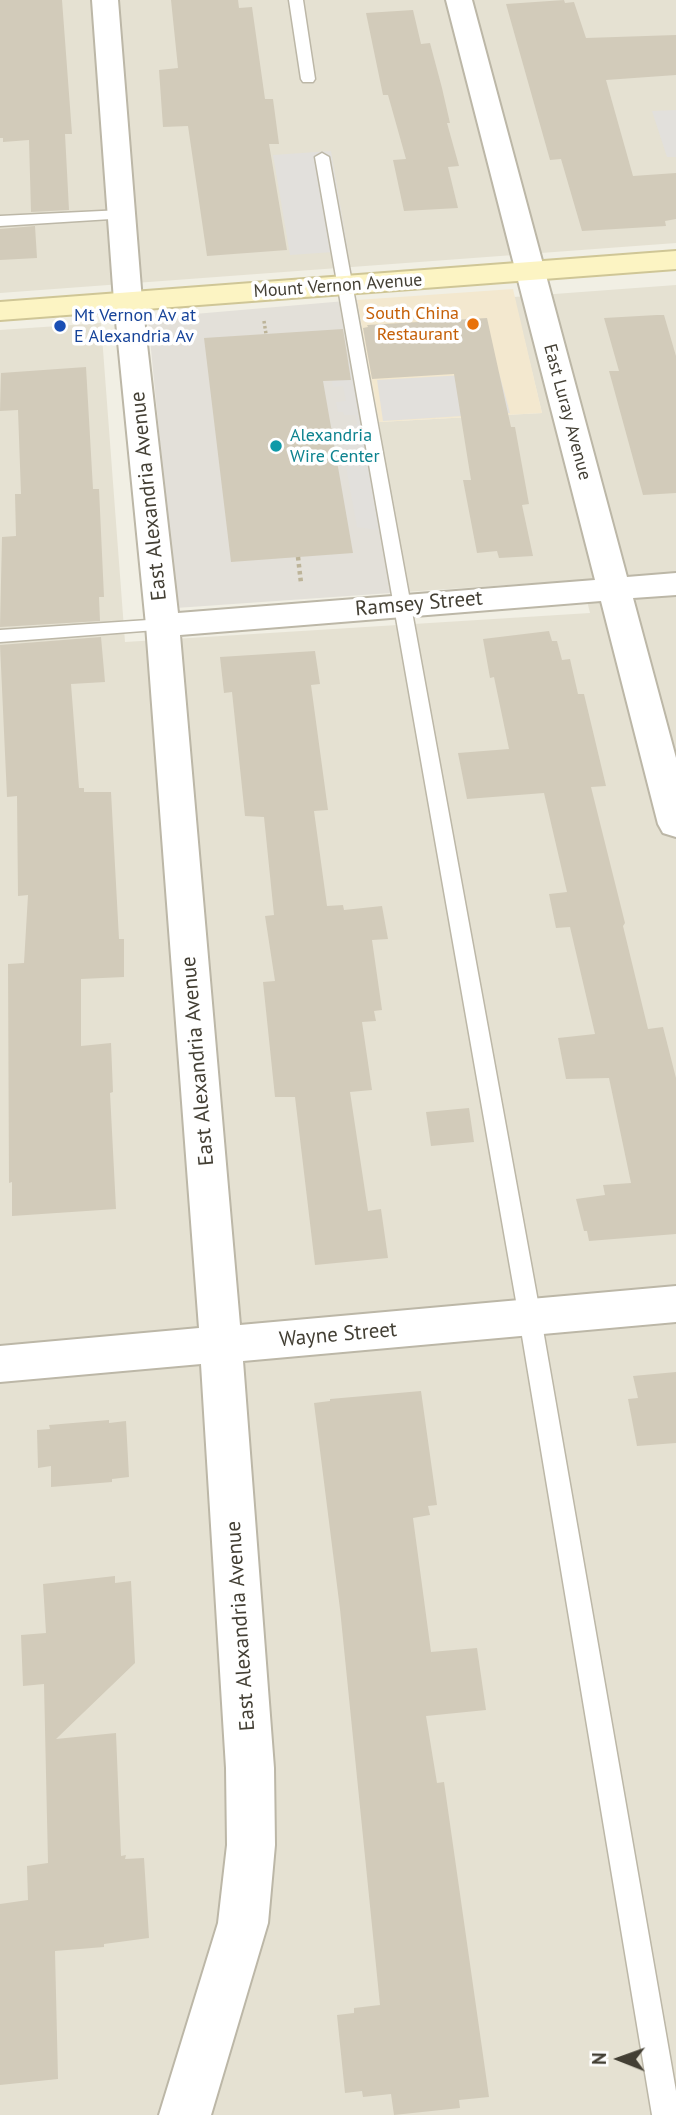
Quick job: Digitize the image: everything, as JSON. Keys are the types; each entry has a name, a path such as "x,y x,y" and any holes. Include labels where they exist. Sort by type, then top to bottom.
{"main road":[{"name":"Mount Vernon Avenue","path":"0,311 676,260"}],"street":[{"name":"East Alexandria Avenue","path":"105,0 128,301 163,625 221,1346 250,1769 251,1845 243,1923 195,2076 186,2115"},
{"name":"East Luray Avenue","path":"459,0 676,824"},
{"name":"Ramsey Street","path":"163,625 676,584"},
{"name":"Wayne Street","path":"0,1364 676,1304"}],"lane":[{"path":"296,0 308,79"},
{"path":"322,157 530,1318 666,2115"},
{"path":"0,221 122,215"},
{"path":"0,636 163,625"}],"path":[{"path":"298,557 301,587"}],"shaded area":[{"path":"0,0 676,0 676,243 0,293"},
{"path":"676,110 676,157 667,157 652,111"},
{"path":"331,151 348,251 290,255 273,155"},
{"path":"676,285 676,2115 0,2115 0,330 101,323 125,642 590,613 582,580 405,592 379,422 542,413 514,297"},
{"path":"513,289 542,413 379,422 357,300"},
{"path":"357,300 405,592 176,608 148,318"},
{"path":"356,356 389,532 357,527 342,445 349,445 348,437 355,436 354,425 357,424 355,415 338,412 336,402 346,401 343,386 333,387 330,370 347,364"},
{"path":"499,373 510,413 383,421 377,380"}],"building":[{"path":"0,0 62,0 72,134 65,134 69,210 31,212 29,140 3,142 3,138 0,138"},
{"path":"171,0 238,0 239,8 252,7 265,99 273,99 279,144 269,144 287,250 207,256 188,126 163,127 159,70 178,68"},
{"path":"564,0 565,3 574,2 586,38 676,35 676,75 606,80 633,176 676,173 676,219 665,221 666,226 582,231 561,159 550,160 506,4"},
{"path":"413,10 421,44 430,43 450,123 447,123 459,166 448,167 458,208 404,211 393,160 406,159 388,95 383,95 366,13"},
{"path":"35,226 37,258 0,260 0,229"},
{"path":"664,315 676,356 676,493 643,495 609,371 619,371 604,318"},
{"path":"487,318 511,427 515,427 529,504 522,505 533,556 499,558 497,551 477,553 463,480 471,480 454,374 372,379 363,328 368,327 367,325"},
{"name":"Alexandria Wire Center","path":"343,329 351,380 323,381 353,553 231,562 204,338"},
{"path":"86,367 93,489 99,489 104,597 99,597 100,621 0,627 2,537 16,536 15,494 21,494 18,410 0,411 1,373"},
{"path":"549,631 552,641 557,641 562,660 570,659 578,694 584,694 606,786 591,787 625,923 623,926 648,1029 663,1027 676,1078 676,1234 589,1241 587,1231 584,1231 576,1199 605,1195 603,1185 631,1183 609,1078 566,1079 558,1038 595,1034 570,927 556,928 549,894 567,892 544,793 467,799 458,753 509,749 494,677 490,678 483,639"},
{"path":"101,637 105,682 71,684 79,788 84,788 84,792 111,792 119,939 124,939 124,977 81,979 81,1046 111,1043 113,1092 110,1093 116,1209 12,1216 12,1182 9,1183 8,964 24,963 28,895 18,896 17,796 7,797 0,645"},
{"path":"315,651 320,684 311,685 328,810 314,811 327,906 343,905 344,910 382,906 388,939 372,940 382,1010 374,1011 376,1021 362,1022 372,1090 350,1092 368,1211 381,1209 388,1258 315,1265 295,1097 275,1097 263,982 275,981 265,916 274,915 264,817 245,816 232,692 224,693 220,657"},
{"path":"469,1108 474,1142 431,1146 426,1112"},
{"path":"676,1372 676,1443 637,1446 628,1399 638,1398 633,1376"},
{"path":"421,1391 437,1505 428,1506 430,1515 413,1518 431,1652 477,1648 486,1710 426,1716 437,1783 444,1782 489,2097 459,2100 460,2108 394,2115 391,2094 363,2097 362,2091 345,2093 337,2015 354,2013 354,2008 380,2005 340,1609 314,1403 330,1399"},
{"path":"109,1420 109,1423 126,1421 129,1477 112,1479 112,1482 51,1487 51,1466 38,1468 37,1430 50,1429 49,1425"},
{"path":"115,1576 115,1583 131,1581 135,1663 56,1739 116,1733 121,1856 126,1855 125,1859 144,1858 149,1938 104,1944 104,1947 55,1951 58,2079 0,2085 0,1904 28,1900 27,1866 48,1863 44,1684 23,1686 21,1635 46,1633 43,1584"}],"place":[{"name":"South China Restaurant","path":"473,324"},
{"name":"Mt Vernon Av at E Alexandria Av","path":"60,326"},
{"name":"Alexandria Wire Center","path":"276,446"}]}
